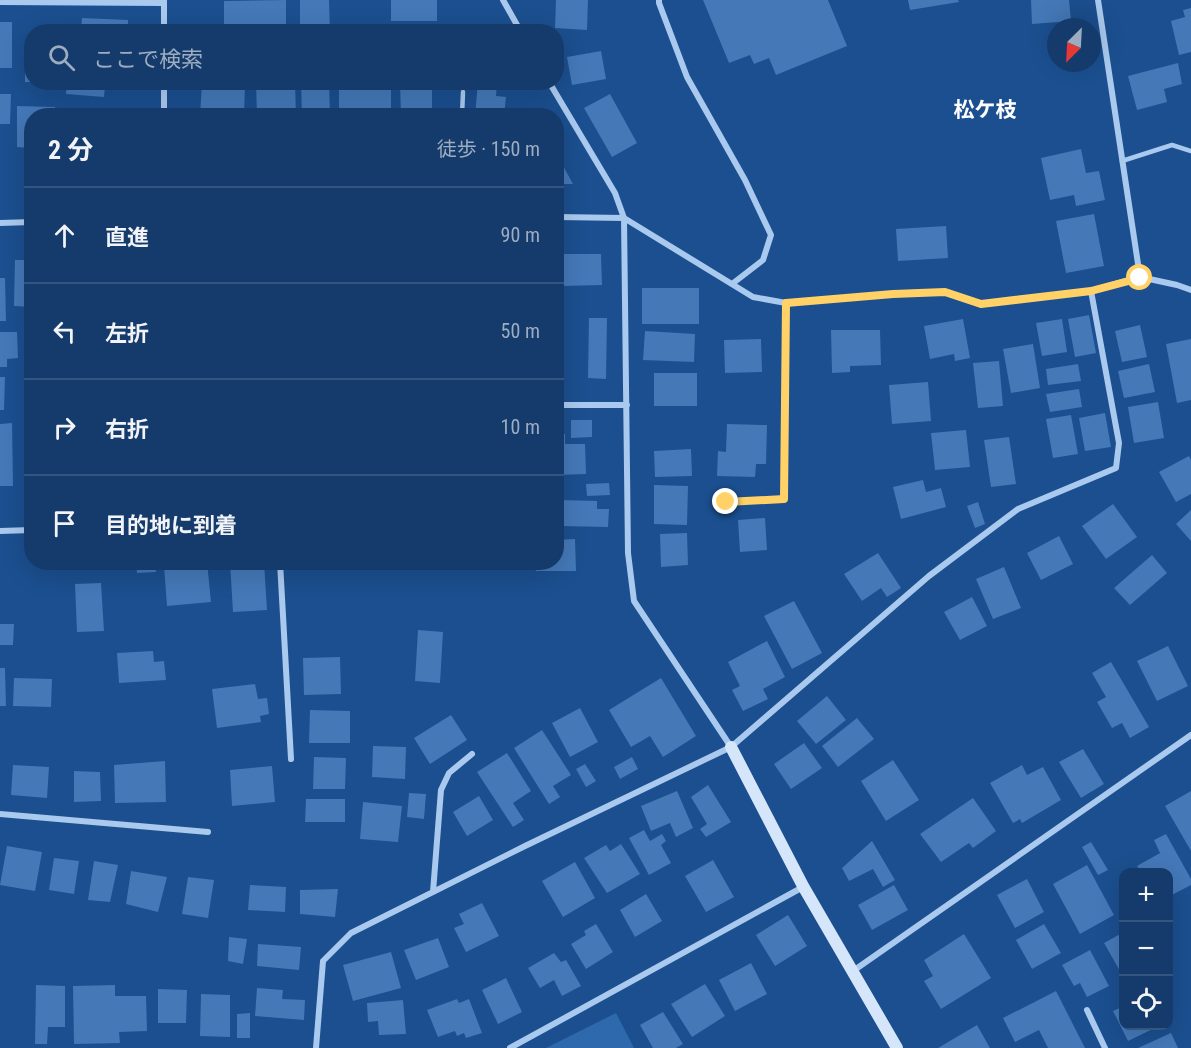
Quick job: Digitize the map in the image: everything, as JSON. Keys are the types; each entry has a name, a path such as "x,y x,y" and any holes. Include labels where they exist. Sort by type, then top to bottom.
{"street":[{"path":"503,0 516,24"},
{"path":"659,0 687,77 745,180 771,235 763,260 732,284"},
{"path":"1098,0 1140,278"},
{"path":"0,2 164,1 164,24"},
{"path":"164,90 164,108"},
{"path":"554,90 615,194 624,218 628,553 634,601 731,747 803,886 897,1048"},
{"path":"564,217 624,218 753,297 786,303 945,292 981,304 1091,291 1140,278 1178,285 1191,290"},
{"path":"0,223 24,222"},
{"path":"316,1048 323,961 351,933 731,747 929,576 1018,509 1116,468 1119,443 1091,291"},
{"path":"726,502 784,499 786,303"},
{"path":"564,405 627,405"},
{"path":"0,531 24,530"},
{"path":"280,570 291,759"},
{"path":"852,971 1191,735"},
{"path":"433,892 441,790 449,774 472,754"},
{"path":"0,814 208,832"},
{"path":"510,1048 803,886"},
{"path":"1087,1010 1105,1048"}],"lane":[{"path":"462,108 463,92"},
{"path":"1122,161 1172,145 1191,151"}],"shaded area":[{"path":"616,1013 634,1048 546,1048"}],"building":[{"path":"286,0 286,24 224,24 224,1"},
{"path":"300,0 329,0 330,24 300,24"},
{"path":"391,0 437,0 437,21 391,21"},
{"path":"556,0 588,0 587,30 564,29 564,24 555,24"},
{"path":"703,0 828,0 847,46 776,75 769,58 754,64 750,55 729,63"},
{"path":"908,0 958,0 959,2 910,10"},
{"path":"1031,0 1069,0 1071,18 1047,18 1047,23 1032,24"},
{"path":"1191,8 1191,52 1179,55 1171,21 1185,17 1183,10"},
{"path":"82,18 128,20 128,24 82,24"},
{"path":"0,22 12,22 12,68 0,68"},
{"path":"601,51 606,79 572,85 567,57"},
{"path":"1178,63 1182,84 1164,89 1167,102 1137,110 1128,76"},
{"path":"66,90 105,90 104,97 66,94"},
{"path":"202,90 245,90 244,108 200,108"},
{"path":"256,90 295,90 296,108 257,108"},
{"path":"301,90 329,90 330,108 302,108"},
{"path":"339,90 391,90 391,108 339,108"},
{"path":"400,90 432,90 432,108 401,108"},
{"path":"477,90 496,90 496,96 506,97 505,108 476,108"},
{"path":"0,94 11,94 10,124 0,124"},
{"path":"610,94 637,143 612,157 584,108"},
{"path":"17,106 55,107 24,108 24,147 17,147"},
{"path":"1081,149 1086,173 1099,171 1105,200 1076,206 1074,195 1050,200 1041,158"},
{"path":"564,168 573,184 564,184"},
{"path":"1094,214 1104,266 1066,273 1056,221"},
{"path":"946,226 948,258 898,261 896,229"},
{"path":"564,254 601,254 602,285 564,286"},
{"path":"15,260 24,260 24,307 14,306"},
{"path":"0,278 5,278 6,321 0,321"},
{"path":"642,288 699,288 699,324 642,324"},
{"path":"1089,315 1096,353 1075,357 1068,319"},
{"path":"589,318 607,318 606,379 588,378"},
{"path":"963,319 970,358 955,361 954,354 930,359 924,326"},
{"path":"1062,319 1067,352 1042,356 1036,323"},
{"path":"1140,325 1147,357 1122,362 1115,331"},
{"path":"831,330 880,330 881,365 850,366 850,372 832,373"},
{"path":"645,331 695,334 694,362 643,360"},
{"path":"0,332 17,332 18,358 7,359 7,367 0,367"},
{"path":"761,339 762,372 725,373 724,340"},
{"path":"1191,339 1191,400 1177,403 1166,344"},
{"path":"1033,344 1040,388 1011,393 1003,349"},
{"path":"999,361 1003,406 978,408 973,363"},
{"path":"1078,364 1081,381 1048,385 1046,369"},
{"path":"1149,364 1155,392 1124,398 1118,371"},
{"path":"654,373 697,373 697,406 654,406"},
{"path":"0,377 5,377 4,410 0,410"},
{"path":"928,382 931,421 892,424 889,385"},
{"path":"1079,389 1082,407 1050,412 1046,394"},
{"path":"1158,402 1164,438 1134,443 1128,407"},
{"path":"1105,413 1111,447 1085,451 1079,418"},
{"path":"1071,415 1078,454 1053,458 1046,419"},
{"path":"571,420 592,420 592,437 571,438"},
{"path":"12,423 13,486 0,486 0,424"},
{"path":"727,424 767,425 766,464 756,464 755,477 717,476 718,451 726,452"},
{"path":"966,430 970,467 935,470 931,433"},
{"path":"564,434 565,444 585,444 586,474 564,475"},
{"path":"1009,437 1016,484 991,487 984,440"},
{"path":"691,449 692,476 655,477 654,451"},
{"path":"1189,456 1191,494 1176,502 1159,472"},
{"path":"923,480 926,492 941,488 946,507 901,519 893,487"},
{"path":"609,483 610,495 587,496 586,484"},
{"path":"654,485 688,486 687,525 654,524"},
{"path":"564,500 597,501 597,509 609,509 608,527 564,526"},
{"path":"978,502 985,524 975,528 967,506"},
{"path":"1113,504 1137,537 1106,559 1082,526"},
{"path":"1191,510 1191,541 1176,524"},
{"path":"765,518 767,550 740,552 738,520"},
{"path":"687,533 688,565 661,567 660,534"},
{"path":"1059,536 1073,564 1041,580 1027,553"},
{"path":"575,539 576,571 536,571 564,570 564,540"},
{"path":"878,553 901,588 887,597 881,588 862,601 844,574"},
{"path":"1152,555 1167,573 1130,605 1114,588"},
{"path":"1004,567 1021,608 993,619 976,579"},
{"path":"137,570 156,570 156,572 137,573"},
{"path":"164,570 208,570 211,602 167,606"},
{"path":"230,570 264,570 267,610 233,612"},
{"path":"101,583 104,631 77,632 75,584"},
{"path":"972,597 987,626 960,640 944,612"},
{"path":"794,601 822,653 792,669 764,616"},
{"path":"0,624 14,624 13,645 0,645"},
{"path":"418,630 443,632 440,683 415,681"},
{"path":"767,641 785,677 763,689 768,699 743,711 732,690 740,686 728,662"},
{"path":"1168,646 1188,686 1157,701 1137,661"},
{"path":"153,651 154,662 164,661 166,680 119,683 117,653"},
{"path":"340,657 341,694 304,695 303,658"},
{"path":"1111,662 1149,727 1130,738 1122,723 1112,728 1097,702 1106,697 1092,673"},
{"path":"0,668 5,668 6,706 0,706"},
{"path":"14,678 52,679 51,707 13,706"},
{"path":"661,678 696,736 663,757 650,736 631,747 609,710"},
{"path":"255,684 258,699 267,698 269,714 260,716 261,722 217,728 212,689"},
{"path":"827,696 846,720 816,744 797,721"},
{"path":"580,708 598,742 570,757 552,723"},
{"path":"310,710 350,711 350,743 309,743"},
{"path":"451,715 467,740 430,764 414,738"},
{"path":"857,718 874,739 838,767 822,746"},
{"path":"542,730 571,775 553,786 560,797 549,804 514,748"},
{"path":"804,743 822,768 791,789 774,764"},
{"path":"373,746 406,747 405,779 372,777"},
{"path":"1083,749 1104,784 1081,798 1059,762"},
{"path":"507,753 531,791 513,803 524,820 513,827 477,772"},
{"path":"314,757 346,758 345,789 313,789"},
{"path":"632,757 638,769 620,779 614,767"},
{"path":"893,760 919,800 886,821 861,781"},
{"path":"165,761 166,802 115,803 114,765"},
{"path":"585,764 596,781 586,787 576,769"},
{"path":"13,765 49,767 47,798 11,795"},
{"path":"1022,765 1027,775 1043,767 1061,800 1022,823 1020,819 1013,823 990,783"},
{"path":"272,766 275,802 232,806 230,770"},
{"path":"74,771 100,772 101,801 74,802"},
{"path":"708,785 731,822 706,837 700,829 707,824 691,797"},
{"path":"677,791 693,828 676,837 670,823 651,831 641,806"},
{"path":"1191,791 1191,851 1165,806"},
{"path":"409,793 426,794 424,819 407,817"},
{"path":"479,796 493,820 467,836 453,812"},
{"path":"973,798 996,831 973,848 969,843 941,862 920,834"},
{"path":"306,799 345,799 345,822 305,822"},
{"path":"363,802 402,806 398,842 360,839"},
{"path":"644,830 650,841 662,834 666,841 661,845 671,863 649,875 629,838"},
{"path":"1166,834 1191,879 1191,885 1173,894 1173,868 1138,868 1137,866 1160,853 1154,840"},
{"path":"872,841 895,880 883,887 873,869 849,881 842,868"},
{"path":"1091,842 1108,870 1098,875 1082,847"},
{"path":"621,844 640,874 607,893 584,858 606,845 610,851"},
{"path":"7,846 42,852 35,891 0,885"},
{"path":"54,858 79,861 74,894 49,890"},
{"path":"713,860 734,897 706,912 685,876"},
{"path":"94,861 118,865 110,902 88,900"},
{"path":"575,862 595,898 563,917 542,881"},
{"path":"1087,865 1114,915 1080,934 1053,884"},
{"path":"131,871 167,877 158,912 126,904"},
{"path":"188,877 214,880 208,918 182,914"},
{"path":"1027,879 1044,912 1015,928 997,895"},
{"path":"250,885 286,887 285,912 248,910"},
{"path":"894,885 908,910 872,930 858,905"},
{"path":"338,889 335,917 300,914 300,890"},
{"path":"646,894 662,921 635,937 620,910"},
{"path":"482,903 499,936 466,952 454,928 464,924 459,914"},
{"path":"788,915 807,946 775,966 756,935"},
{"path":"596,924 613,952 586,969 571,944 586,935 584,931"},
{"path":"1044,924 1061,953 1032,969 1016,940"},
{"path":"964,934 991,978 941,1009 924,981 933,976 924,960"},
{"path":"1119,935 1119,969 1104,943"},
{"path":"229,937 247,939 243,964 228,961"},
{"path":"438,938 449,967 416,980 404,950"},
{"path":"258,944 301,947 299,970 257,966"},
{"path":"1090,950 1109,986 1087,997 1080,983 1074,986 1062,965"},
{"path":"391,952 401,988 353,1001 343,965"},
{"path":"554,953 561,962 566,960 581,986 562,996 554,980 540,988 528,968"},
{"path":"751,963 767,994 735,1011 719,980"},
{"path":"506,978 522,1012 498,1024 482,990"},
{"path":"705,984 725,1016 692,1037 671,1004"},
{"path":"36,985 65,986 65,1027 48,1027 47,1044 35,1044"},
{"path":"115,985 115,996 146,996 147,1031 119,1032 120,1043 74,1044 73,986"},
{"path":"257,988 283,990 282,999 305,1000 304,1020 255,1016"},
{"path":"158,989 187,990 186,1023 158,1023"},
{"path":"1056,991 1085,1048 1048,1048 1039,1030 1015,1042 1003,1018"},
{"path":"201,994 230,995 230,1037 200,1036"},
{"path":"457,999 459,1003 469,999 482,1033 466,1038 464,1033 457,1036 455,1031 438,1037 427,1010"},
{"path":"403,1000 406,1034 379,1035 378,1021 368,1022 367,1003"},
{"path":"1119,1008 1119,1023 1113,1011"},
{"path":"663,1012 683,1044 676,1048 653,1048 640,1025"},
{"path":"250,1013 250,1038 237,1038 237,1014"},
{"path":"977,1025 990,1048 938,1048"},
{"path":"1122,1030 1151,1030 1128,1041"},
{"path":"1171,1033 1178,1048 1138,1048"}],"district":[{"name":"松ケ枝","path":"985,110"}],"route":[{"path":"726,502 784,499 786,303 945,292 981,304 1091,291 1140,278"}]}
